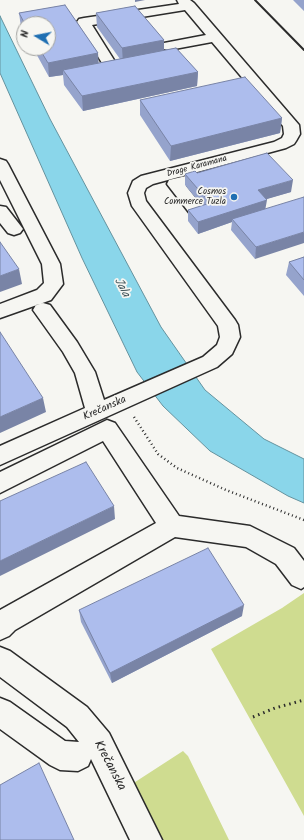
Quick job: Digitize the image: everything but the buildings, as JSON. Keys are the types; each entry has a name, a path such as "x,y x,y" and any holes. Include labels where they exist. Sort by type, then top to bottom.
{"street":[{"path":"107,60 84,22 186,3 291,125 292,134 288,140 280,145 284,154 175,184 197,211"},
{"path":"169,46 215,37"},
{"name":"Drage Karamana","path":"210,362 225,348 230,337 228,325 138,202 136,192 139,186 147,180 280,145"},
{"path":"0,164 51,264 54,284 44,295 0,311"},
{"path":"0,212 14,229"},
{"path":"43,310 70,347 85,372 97,412"},
{"name":"Krečanska","path":"0,456 210,362"},
{"path":"0,482 107,429 172,526"},
{"path":"2,621 172,526 250,537 285,556 301,577"},
{"name":"Krečanska","path":"0,660 77,717 99,743 146,840"},
{"path":"0,712 60,755 78,756"}],"path":[{"path":"124,401 158,454 177,468 226,490 304,520"},
{"path":"253,717 275,708 304,700"}],"green space":[{"path":"304,593 304,816 211,649 282,608"},
{"path":"183,751 188,756 229,840 158,840 129,786"}],"water":[{"name":"Jala","path":"0,16 16,49 16,56 19,56 50,119 161,327 205,390 264,439 304,459 304,503 288,496 210,451 163,406 137,372 82,258 0,73"}],"railway":[{"path":"255,0 304,50"}],"place":[{"name":"Cosmos Commerce Tuzla","path":"234,197"}]}
